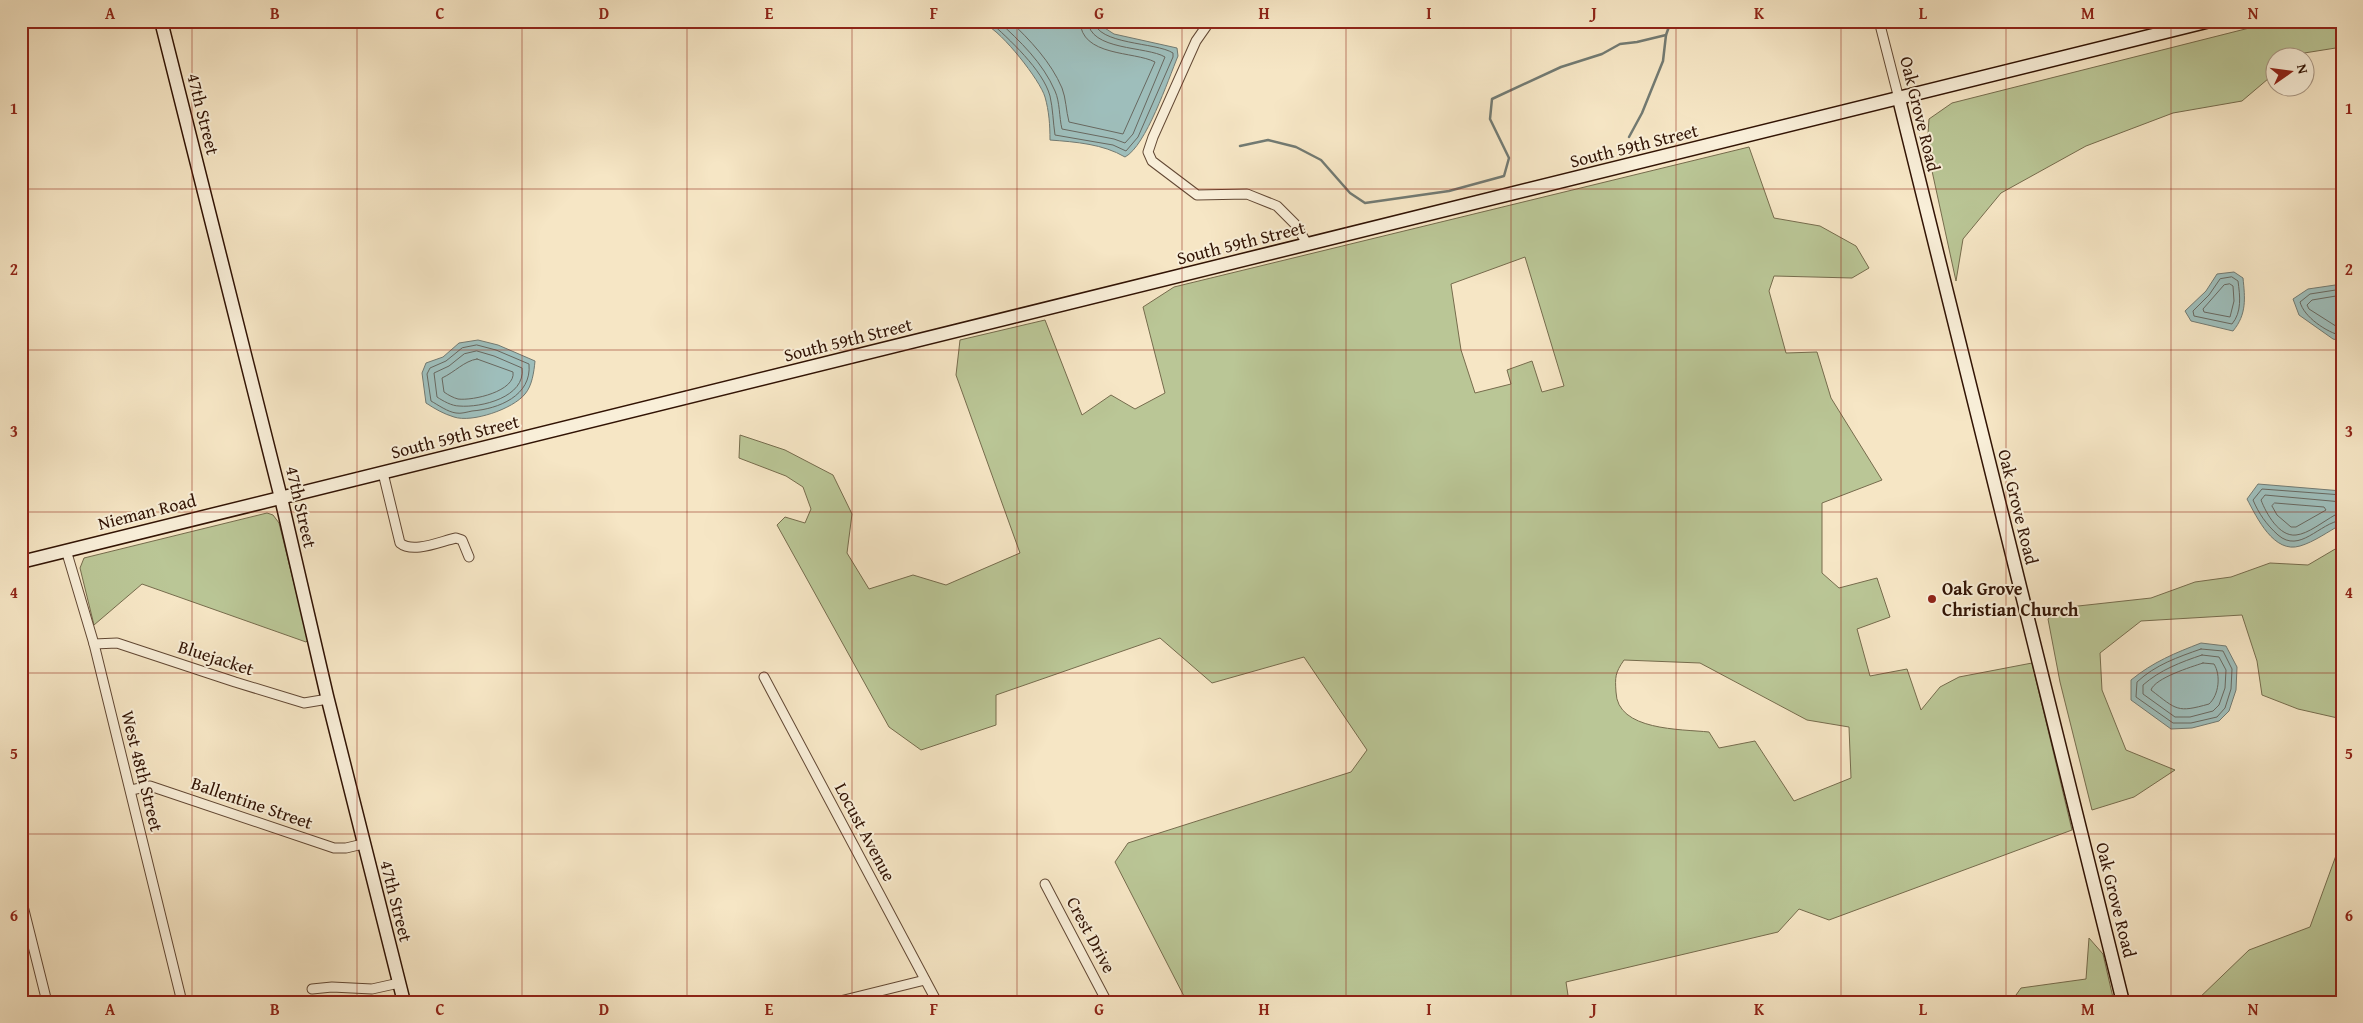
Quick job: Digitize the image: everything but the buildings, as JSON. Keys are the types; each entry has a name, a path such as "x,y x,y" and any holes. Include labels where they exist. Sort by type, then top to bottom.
{"main road":[{"name":"47th Street","path":"161,21 281,498 363,844 404,1002"},
{"name":"South 59th Street","path":"281,498 2210,21"},
{"name":"Oak Grove Road","path":"1899,99 2123,1002"},
{"name":"Nieman Road","path":"21,562 281,498"}],"street":[{"path":"1210,21 1196,41 1148,152 1152,161 1197,196 1247,194 1277,206 1287,213 1308,245"},
{"name":"Oak Grove Road","path":"1880,21 1899,99"},
{"path":"383,472 400,543 405,547 413,548 456,538 466,544 468,557"},
{"name":"West 48th Street","path":"66,550 94,644 182,1002"},
{"name":"Bluejacket","path":"94,644 117,643 235,682 304,702 328,699"},
{"name":"Locust Avenue","path":"764,677 937,1002"},
{"name":"Ballentine Street","path":"131,790 150,786 334,848 346,848 363,844"},
{"name":"Crest Drive","path":"1046,884 1107,1002"},
{"path":"21,898 47,1002"},
{"path":"836,1002 925,980"},
{"path":"312,989 332,987 372,989 399,983"}],"green space":[{"path":"2277,21 2342,21 2342,47 2316,51 2316,48 2266,48 2266,81 2242,101 2173,113 2086,146 2001,193 1963,239 1956,281 1927,148 1929,119 1952,103"},
{"path":"1749,147 1774,218 1820,226 1856,246 1869,268 1852,278 1774,276 1769,291 1786,353 1817,352 1831,398 1882,480 1822,503 1822,573 1839,588 1877,578 1890,617 1857,629 1870,676 1907,669 1921,710 1940,687 1959,677 2032,663 2072,830 1829,920 1799,909 1778,932 1566,982 1569,1002 1187,1002 1115,862 1128,843 1351,772 1367,750 1304,657 1212,683 1160,638 996,695 996,725 921,750 889,727 777,525 785,517 805,523 811,509 803,487 786,476 739,458 740,435 785,450 833,475 852,514 847,553 869,589 913,575 946,585 1020,553 956,375 960,340 1045,320 1082,415 1111,395 1135,409 1165,393 1143,307 1174,287","holes":["1525,257 1564,386 1542,392 1532,361 1507,370 1511,384 1475,393 1461,350 1451,284","1624,660 1700,663 1807,720 1849,727 1851,778 1794,801 1755,741 1719,748 1709,732 1652,726 1638,721 1627,714 1619,705 1616,692 1616,675"]},
{"path":"267,513 273,515 279,523 308,640 306,642 142,584 94,625 80,568 84,558"},
{"path":"2342,545 2342,719 2298,709 2262,695 2257,661 2242,615 2141,621 2100,653 2102,690 2126,750 2175,770 2134,797 2092,810 2060,682 2048,619 2060,608 2151,598 2195,582 2231,577 2270,563 2308,565"},
{"path":"2342,849 2342,1002 2195,1002 2249,950 2310,927 2338,850"},
{"path":"2089,938 2103,954 2114,1002 2011,1002 2021,988 2086,979"}],"water":[{"path":"1094,21 1114,34 1177,48 1178,56 1156,111 1141,140 1125,157 1098,146 1050,140 1049,118 1045,97 1042,89 1028,69 1010,46 993,29 983,24 962,22"},
{"path":"2234,272 2243,278 2244,306 2238,325 2233,331 2191,321 2185,311 2206,291 2217,274"},
{"path":"2342,284 2342,341 2333,339 2299,315 2293,299 2308,289"},
{"path":"478,340 498,345 535,361 531,383 525,394 519,400 502,409 471,418 450,416 426,403 422,373 426,363 443,357 459,343"},
{"path":"2258,484 2342,491 2342,524 2300,546 2282,545 2274,540 2261,524 2247,499"},
{"path":"2201,643 2226,646 2237,667 2236,690 2229,711 2219,721 2192,728 2171,729 2131,700 2131,680 2164,658"}],"waterway":[{"path":"1240,146 1268,140 1296,147 1321,160 1350,193 1365,203 1449,191 1504,176 1509,158 1490,119 1492,99 1561,67 1602,54 1620,44 1666,35 1671,21"},
{"path":"1629,137 1642,113 1663,61 1666,35"}],"place":[{"name":"Oak Grove Christian Church","path":"1932,599"}]}
